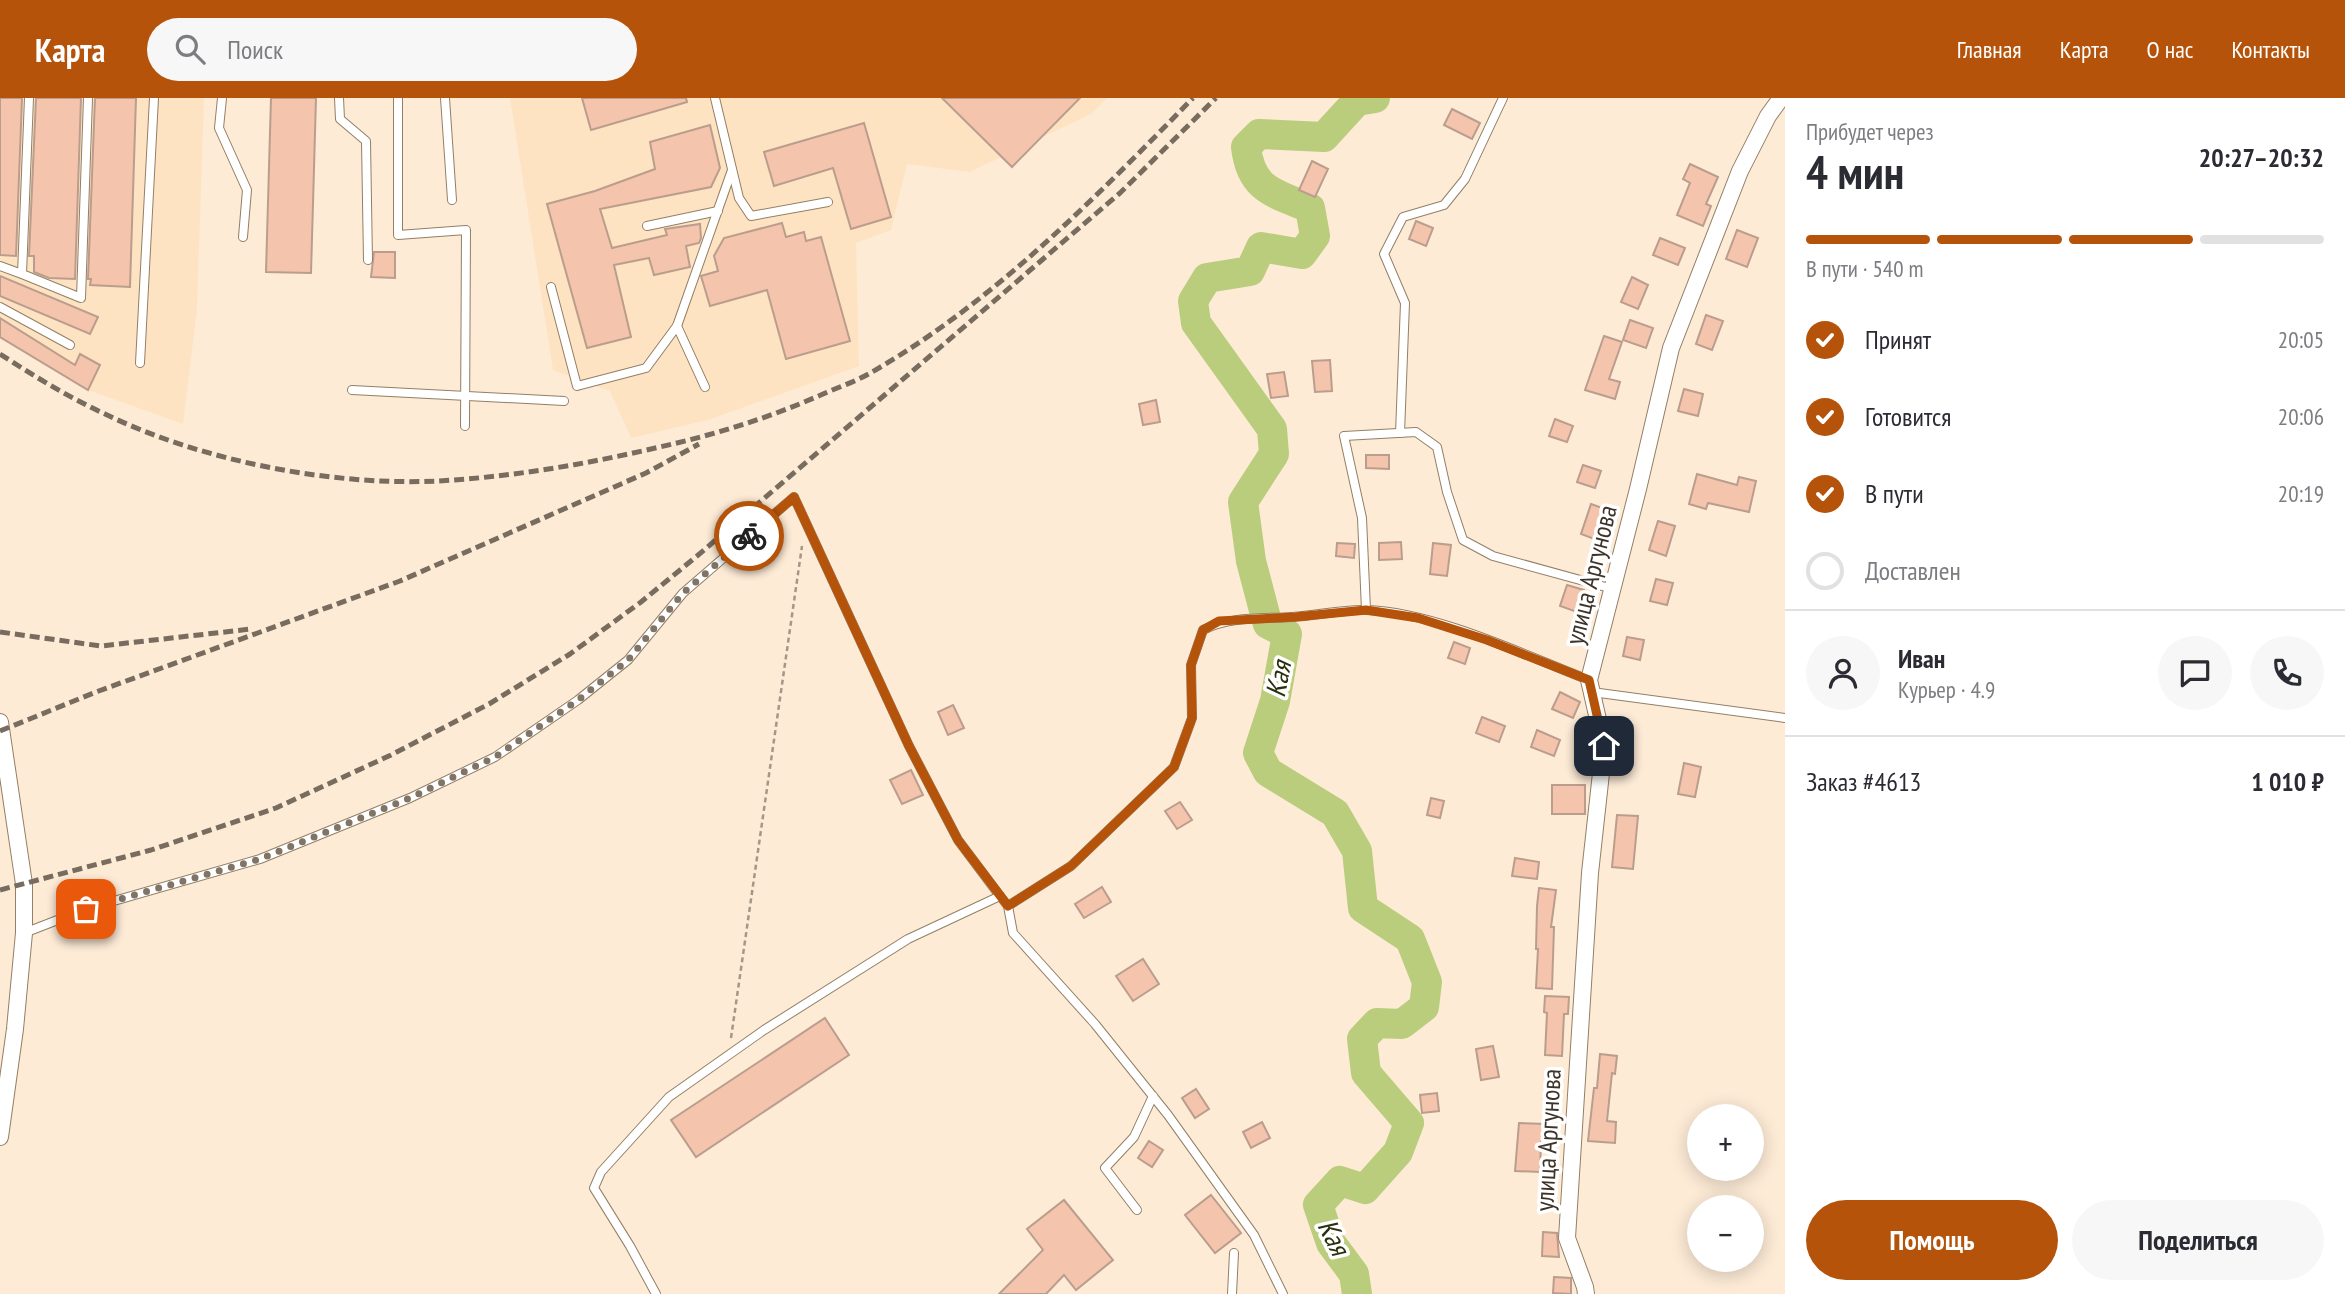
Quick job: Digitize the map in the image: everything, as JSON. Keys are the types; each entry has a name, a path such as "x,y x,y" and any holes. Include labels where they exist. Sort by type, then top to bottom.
{"street":[{"name":"улица Аргунова","path":"1586,1294 1567,1238 1590,873 1604,746 1590,686 1671,348 1740,171 1780,98"},
{"path":"0,722 5,789 24,884 24,933 15,1029 0,1137"}],"lane":[{"path":"22,274 29,98"},
{"path":"0,266 81,298 88,98"},
{"path":"140,363 154,98"},
{"path":"222,98 219,128 247,190 243,237"},
{"path":"339,98 340,119 366,141 368,260"},
{"path":"398,98 398,235 466,230 464,426"},
{"path":"445,98 452,200"},
{"path":"715,98 739,198 751,216 828,202"},
{"path":"1400,433 1405,303 1384,254 1403,216 1444,205 1465,179 1503,98"},
{"path":"551,287 577,386 646,369 677,327 733,170"},
{"path":"647,226 718,211"},
{"path":"0,307 70,345"},
{"path":"677,327 705,387"},
{"path":"352,390 564,401"},
{"path":"1366,610 1362,518 1344,436 1416,432 1437,447 1462,540 1493,556 1613,589"},
{"path":"24,933 86,909 260,859 410,798 495,757 578,700 628,660 683,593 794,497 909,746 958,840 1008,906 1013,933 1095,1024 1153,1096 1254,1235 1283,1294"},
{"path":"1008,906 1071,866 1174,767 1192,718 1191,665 1203,630 1219,621 1366,610 1418,618 1487,640 1590,686 1785,718"},
{"path":"656,1294 594,1188 601,1172 669,1097 728,1055 908,939 1000,896"},
{"path":"1137,1210 1105,1168 1134,1138 1153,1096"},
{"path":"1232,1294 1234,1253"}],"path":[{"path":"728,1055 806,524"}],"shaded area":[{"path":"0,98 204,98 197,310 183,424 88,390 0,337"},
{"path":"510,98 1107,98 1091,114 970,172 907,164 891,230 856,243 859,366 708,420 631,438 610,391 553,370"}],"building":[{"path":"0,98 22,98 16,256 0,255"},
{"path":"36,98 81,98 75,279 49,278 34,272 34,256 29,256"},
{"path":"95,98 136,98 130,287 90,285 91,279 88,279"},
{"path":"271,98 316,98 311,273 266,272"},
{"path":"582,98 686,98 687,102 591,130"},
{"path":"942,98 1080,98 1012,167"},
{"path":"1452,109 1480,123 1472,139 1444,125"},
{"path":"864,123 891,217 851,229 833,168 774,186 764,152"},
{"path":"710,125 720,168 711,187 600,209 612,248 667,235 665,229 700,224 701,238 699,243 686,246 690,267 654,275 649,258 614,265 631,337 587,348 547,204 595,191 655,169 650,142"},
{"path":"1312,161 1328,169 1315,197 1299,190"},
{"path":"1690,164 1718,177 1706,204 1711,206 1703,226 1677,215 1690,183 1683,179"},
{"path":"1416,221 1433,228 1426,246 1409,239"},
{"path":"782,223 786,237 804,232 806,241 821,237 850,341 786,359 767,290 710,306 701,276 718,271 714,256 724,238"},
{"path":"1737,230 1758,238 1747,267 1726,259"},
{"path":"1660,238 1685,248 1678,265 1653,255"},
{"path":"374,252 395,252 395,278 371,277"},
{"path":"0,276 98,317 90,334 0,296"},
{"path":"1632,277 1648,285 1638,309 1621,302"},
{"path":"1706,315 1723,321 1712,350 1696,344"},
{"path":"0,318 75,365 80,354 100,365 88,390 0,337"},
{"path":"1630,320 1653,328 1646,348 1623,340"},
{"path":"1604,336 1622,342 1609,379 1620,382 1615,399 1585,390"},
{"path":"1330,360 1332,391 1315,392 1312,361"},
{"path":"1284,372 1288,396 1271,398 1267,374"},
{"path":"1684,389 1703,394 1698,416 1678,411"},
{"path":"1156,400 1160,422 1143,425 1139,404"},
{"path":"1555,419 1573,426 1567,442 1549,436"},
{"path":"1366,455 1389,455 1389,469 1366,468"},
{"path":"1583,465 1601,471 1595,488 1577,482"},
{"path":"1697,474 1737,485 1739,477 1756,481 1749,512 1708,503 1706,509 1689,504"},
{"path":"1591,504 1608,510 1597,540 1581,534"},
{"path":"1658,521 1675,526 1666,556 1649,550"},
{"path":"1401,542 1402,559 1379,560 1379,543"},
{"path":"1337,543 1355,544 1354,558 1336,556"},
{"path":"1433,543 1451,545 1447,576 1430,574"},
{"path":"1656,579 1673,583 1667,605 1650,601"},
{"path":"1567,585 1584,590 1577,612 1560,606"},
{"path":"1627,637 1644,640 1640,660 1623,656"},
{"path":"1454,642 1470,648 1465,664 1448,658"},
{"path":"1560,692 1580,702 1573,718 1552,709"},
{"path":"953,705 964,728 948,735 938,712"},
{"path":"1482,717 1505,726 1499,742 1476,733"},
{"path":"1537,730 1560,740 1554,756 1531,747"},
{"path":"1684,763 1701,767 1695,797 1678,794"},
{"path":"911,770 923,795 902,804 890,780"},
{"path":"1552,785 1585,785 1585,814 1552,814"},
{"path":"1431,798 1444,801 1440,818 1427,815"},
{"path":"1180,802 1192,820 1177,829 1165,811"},
{"path":"1617,815 1638,816 1633,869 1612,867"},
{"path":"1515,858 1539,862 1537,879 1512,876"},
{"path":"1102,887 1111,902 1084,918 1075,904"},
{"path":"1539,888 1556,890 1551,927 1554,927 1552,989 1536,988"},
{"path":"1143,959 1159,984 1133,1001 1116,976"},
{"path":"1545,996 1569,997 1568,1014 1564,1014 1562,1056 1545,1055"},
{"path":"825,1018 849,1055 696,1157 671,1120"},
{"path":"1493,1046 1499,1077 1481,1080 1476,1049"},
{"path":"1600,1054 1617,1056 1615,1074 1612,1073 1607,1121 1616,1122 1615,1143 1588,1141"},
{"path":"1196,1089 1209,1109 1195,1118 1182,1098"},
{"path":"1437,1093 1439,1111 1422,1113 1420,1095"},
{"path":"1262,1122 1270,1138 1251,1148 1243,1132"},
{"path":"1519,1123 1546,1124 1545,1143 1541,1142 1540,1172 1515,1171"},
{"path":"1149,1141 1163,1150 1152,1167 1138,1158"},
{"path":"1211,1195 1241,1233 1215,1253 1185,1215"},
{"path":"1064,1200 1113,1260 1076,1290 1064,1275 1046,1294 999,1294 1043,1250 1027,1229"},
{"path":"1543,1232 1557,1233 1559,1257 1542,1256"},
{"path":"1554,1277 1571,1278 1571,1294 1553,1293"}],"waterway":[{"name":"Кая","path":"1357,1294 1354,1274 1331,1243 1318,1205 1340,1181 1365,1189 1398,1152 1409,1123 1366,1073 1362,1039 1377,1023 1402,1024 1424,1007 1427,982 1410,939 1363,908 1357,851 1335,813 1268,772 1258,753 1275,701 1287,634 1268,624 1251,561 1243,502 1274,454 1272,429 1196,323 1193,301 1207,278 1250,271 1261,247 1302,254 1315,236 1310,208 1266,188 1253,173 1246,147 1259,134 1324,137 1357,101 1375,98"}],"railway":[{"path":"0,354 78,401 143,431 183,445 267,467 354,479 438,481 519,473 625,455 760,419 860,378 917,344 960,313 1042,246 1193,98"},
{"path":"0,890 151,850 276,808 391,755 489,704 570,654 641,602 697,556 1120,193 1216,98"},
{"path":"0,731 96,692 400,581 646,473 699,444"},
{"path":"0,632 101,646 251,629"}],"way so far":[{"path":"86,909 260,859 410,798 495,757 578,700 628,660 683,593 749,536"}],"route":[{"path":"749,536 794,497 909,746 958,840 1008,906 1071,866 1174,767 1192,718 1191,665 1203,630 1219,621 1366,610 1418,618 1487,640 1589,680 1604,746"}]}
